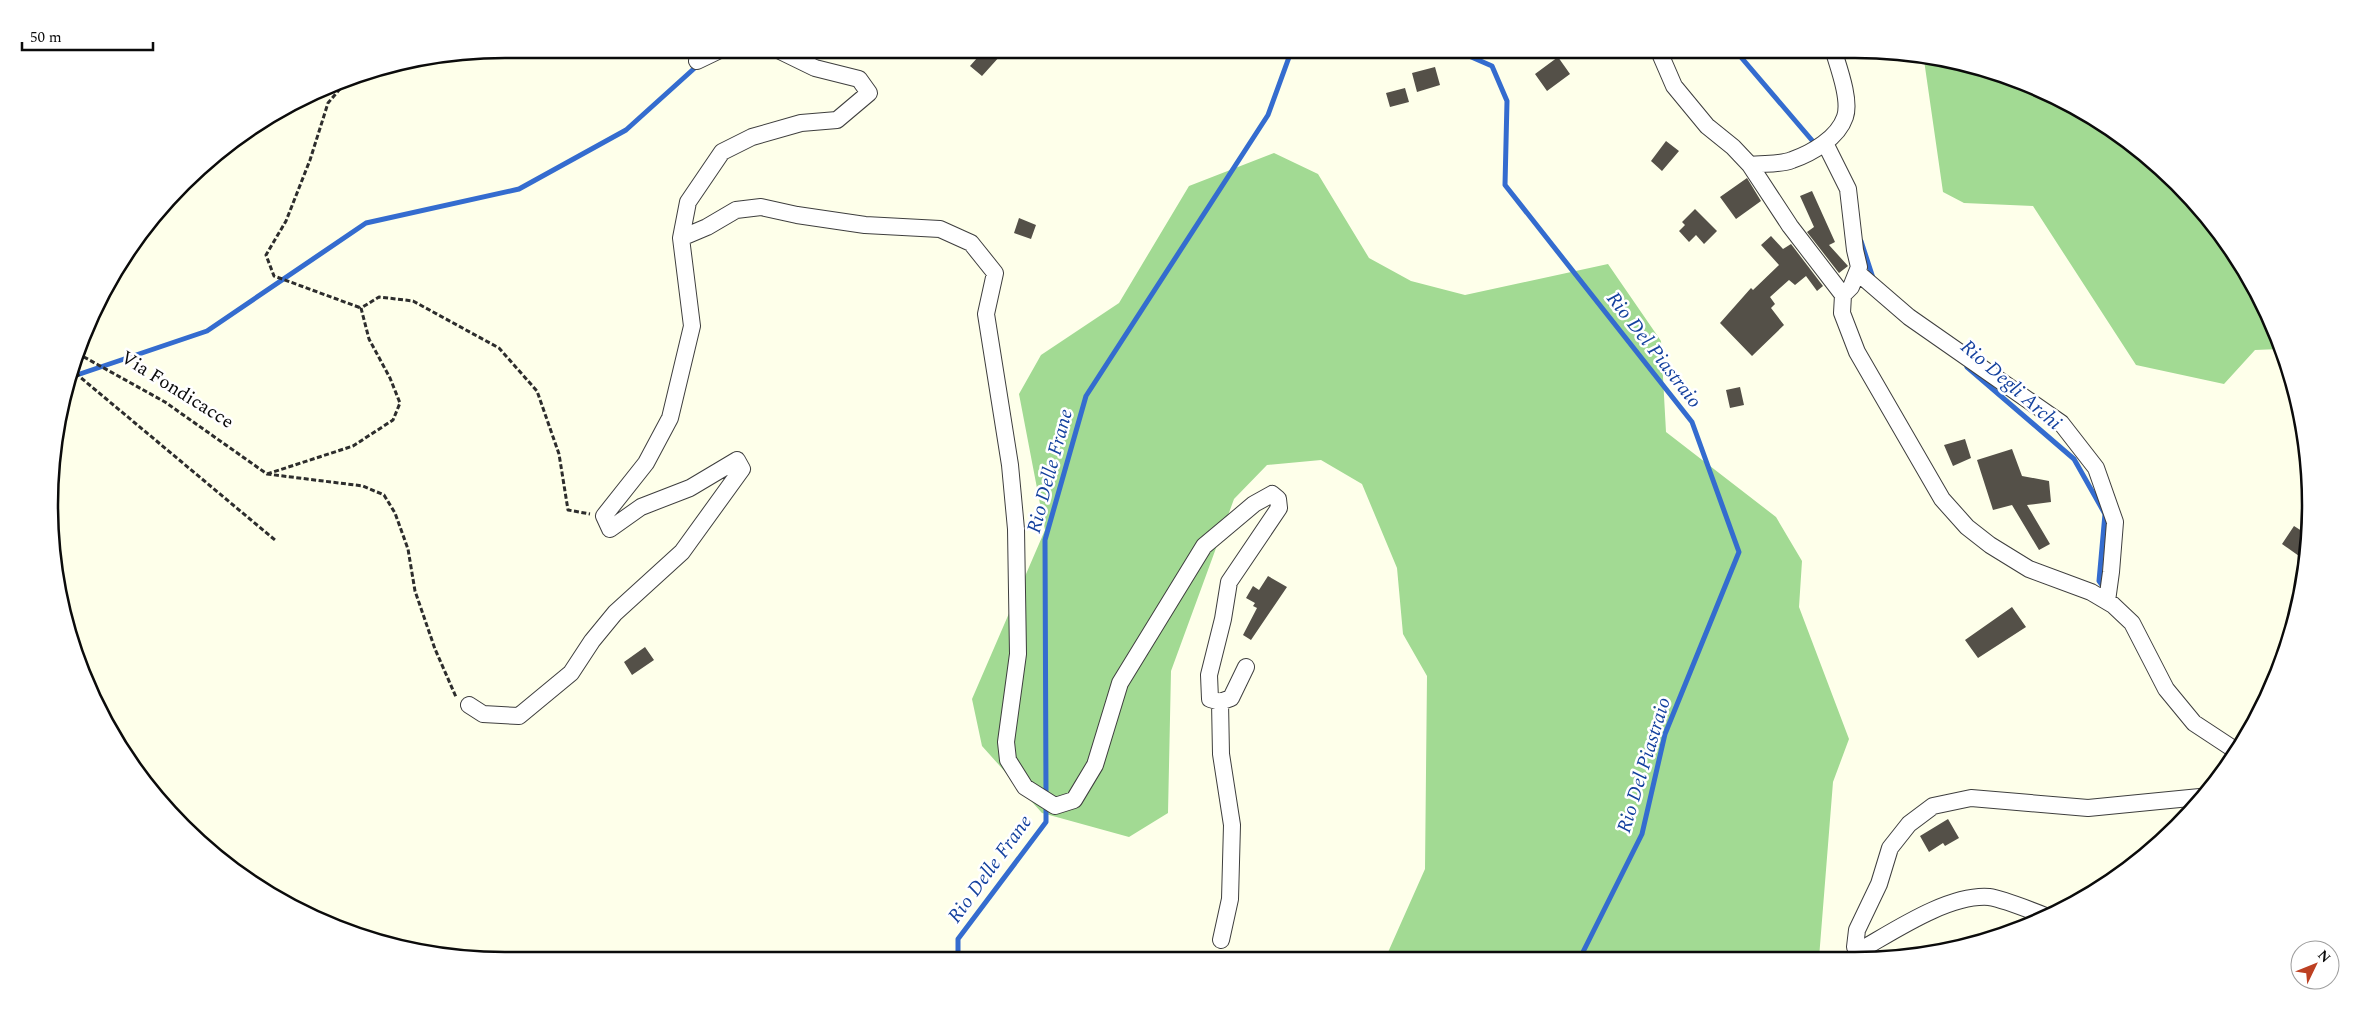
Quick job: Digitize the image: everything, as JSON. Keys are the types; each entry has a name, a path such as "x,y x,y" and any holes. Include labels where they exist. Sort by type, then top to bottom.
{"street":[{"path":"469,705 483,714 519,716 571,673 592,641 615,613 682,552 742,469 737,460 690,488 641,507 610,529 604,516 646,463 670,418 692,326 681,238 688,202 722,152 752,138 801,123 838,120 869,92 859,79 814,68 794,58"},
{"path":"1662,58 1674,86 1707,126 1750,164 1790,226 1843,295 1842,313 1857,352 1942,500 1967,527 1990,546 2029,569 2091,592 2106,601 2132,623 2166,689 2194,723 2231,747"},
{"path":"1750,164 1791,161 1825,143 1846,117 1846,94 1836,58"},
{"path":"1825,143 1848,189 1855,250 1859,267 1851,287 1843,295"},
{"path":"681,238 707,227 736,210 761,207 797,215 865,225 940,229 971,243 995,273 986,314 1010,465 1016,529 1018,654 1006,742 1008,760 1025,787 1055,806 1074,800 1095,765 1120,683 1204,546 1254,504 1272,494 1278,500 1279,508 1229,582 1223,618 1209,675 1210,699 1220,702 1231,698 1246,667"},
{"path":"1858,273 1909,317 2061,423 2096,468 2115,522 2111,572 2106,601"},
{"path":"1220,702 1221,754 1232,824 1230,899 1221,940"},
{"path":"2037,913 1989,897 1953,902 1912,921 1864,948 1855,947 1857,930 1879,884 1890,848 1909,824 1933,806 1971,798 2088,808 2192,799"}],"path":[{"path":"339,90 328,103 307,169 286,221 266,255 274,276 360,308"},
{"path":"360,308 379,297 413,301 499,348 537,390 559,454 568,510 604,516"},
{"path":"267,474 353,446 392,420 400,403 390,378 368,339 360,308"},
{"name":"Via Fondicacce","path":"84,354 84,357 165,402 267,474"},
{"path":"77,374 275,540"},
{"path":"267,474 362,486 384,495 396,513 408,549 415,591 435,650 455,696 469,705"}],"green space":[{"path":"1924,63 1999,81 2026,92 2079,117 2127,150 2150,169 2191,210 2227,256 2243,281 2274,349 2255,350 2224,384 2136,365 2033,206 1964,203 1943,192"},
{"path":"1274,153 1318,174 1369,258 1411,281 1465,295 1608,264 1661,341 1666,432 1776,517 1802,561 1799,607 1849,739 1833,782 1819,952 1388,952 1425,869 1427,676 1403,634 1397,568 1362,484 1321,460 1267,465 1234,499 1171,671 1168,813 1129,837 1042,813 982,746 972,699 1045,530 1019,394 1041,355 1119,303 1189,186"}],"building":[{"path":"977,58 998,58 982,76 970,66"},
{"path":"1559,58 1570,74 1547,91 1535,74"},
{"path":"1435,67 1440,85 1417,92 1412,73"},
{"path":"1405,88 1409,102 1390,107 1386,93"},
{"path":"1666,141 1679,151 1662,171 1651,161"},
{"path":"1747,178 1761,201 1736,219 1720,197"},
{"path":"1812,191 1835,242 1829,245 1848,266 1839,273 1807,232 1814,227 1800,196"},
{"path":"1695,209 1717,231 1704,244 1696,235 1689,242 1679,231 1685,225 1682,222"},
{"path":"1019,218 1036,225 1031,239 1014,233"},
{"path":"1771,236 1783,249 1791,244 1823,286 1817,291 1806,276 1795,285 1789,280 1770,297 1775,304 1771,308 1784,325 1752,356 1720,323 1751,288 1753,290 1779,265 1761,245"},
{"path":"1740,387 1744,405 1730,408 1726,390"},
{"path":"1965,439 1971,458 1953,466 1944,445"},
{"path":"2012,449 2022,476 2049,481 2051,502 2027,505 2050,544 2039,550 2012,505 1993,510 1977,460"},
{"path":"2294,526 2302,531 2299,556 2282,544"},
{"path":"1268,576 1287,587 1251,640 1243,635 1257,608 1253,606 1255,603 1246,598 1253,586 1259,590"},
{"path":"2012,607 2026,627 1978,658 1965,640"},
{"path":"645,647 654,660 632,675 624,662"},
{"path":"1948,819 1959,838 1945,846 1943,843 1929,852 1920,836"}],"waterway":[{"name":"Rio Delle Frane","path":"1046,796 1045,540 1086,396 1268,115 1289,58"},
{"name":"Rio Del Piastraio","path":"1474,58 1492,66 1507,101 1505,185 1692,422 1739,552 1665,734 1642,834 1583,952"},
{"name":"Rio Degli Archi","path":"1742,58 1816,145"},
{"path":"77,375 207,331 366,223 519,189 626,130 698,65"},
{"name":"Rio Degli Archi","path":"1861,241 1873,278"},
{"name":"Rio Degli Archi","path":"1967,367 2074,459 2105,514 2099,581 2105,589"},
{"name":"Rio Delle Frane","path":"958,952 958,939 1046,822 1046,805"}]}
